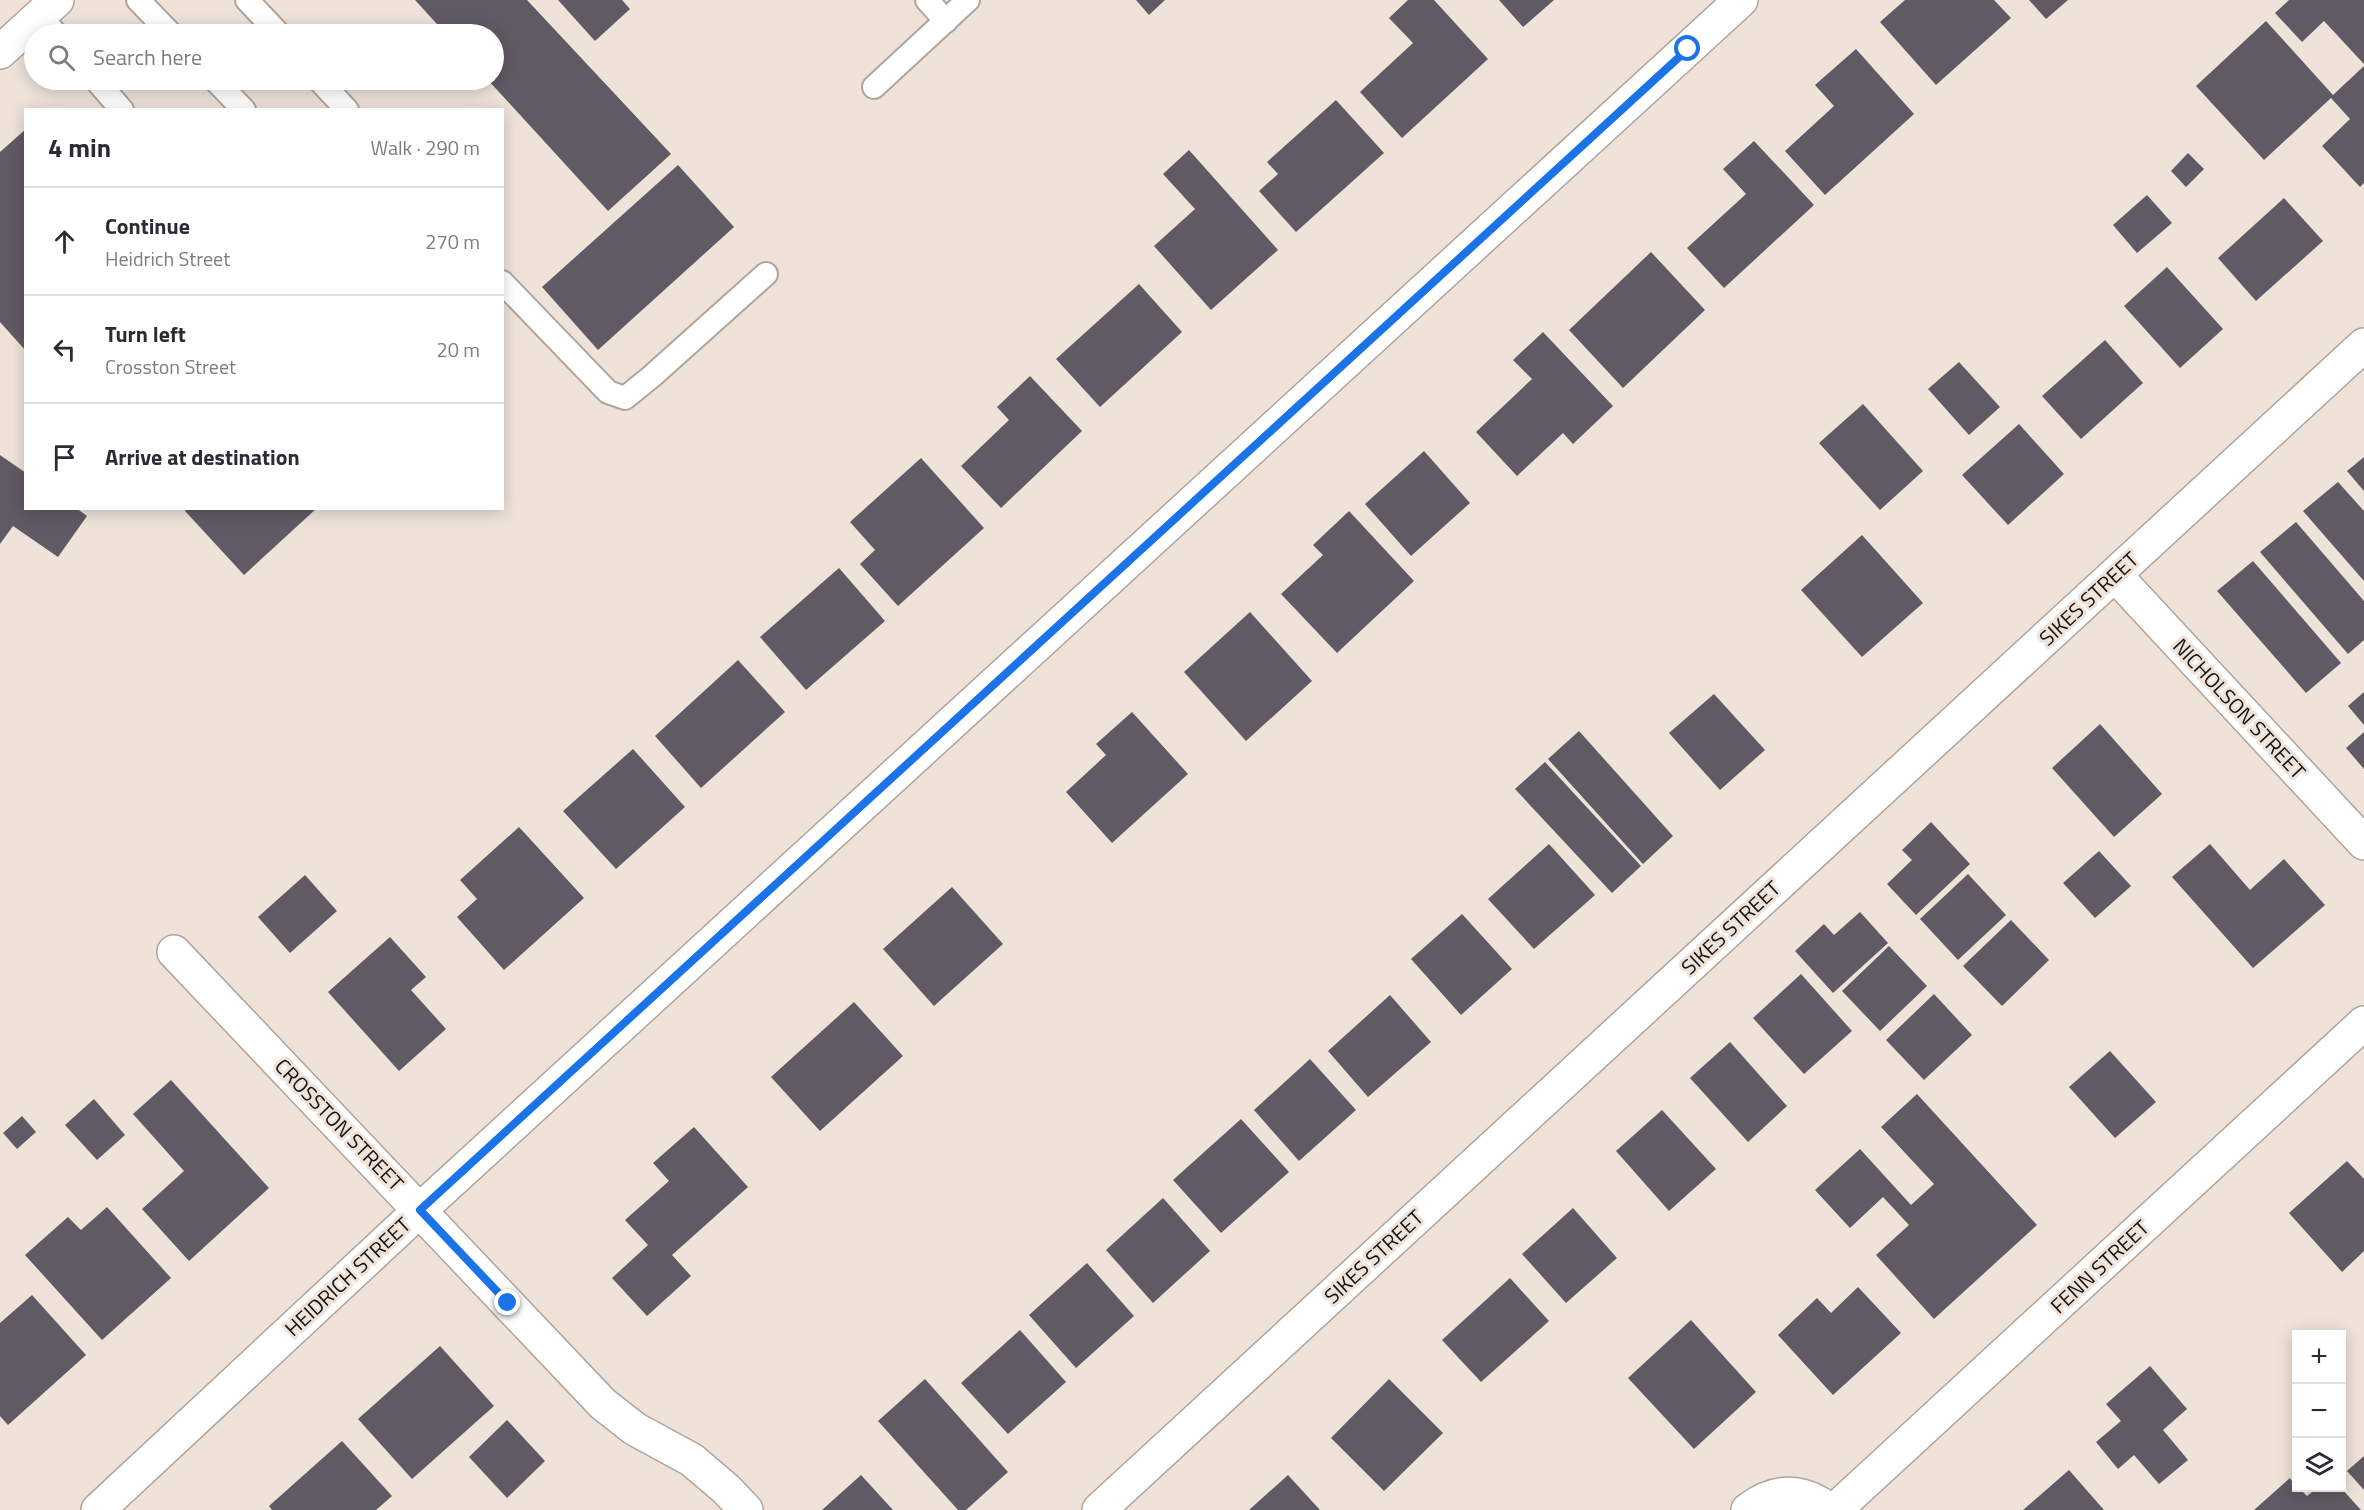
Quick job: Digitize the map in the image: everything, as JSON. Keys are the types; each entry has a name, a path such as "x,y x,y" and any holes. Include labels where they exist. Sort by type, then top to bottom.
{"street":[{"name":"HEIDRICH STREET","path":"98,1510 420,1210 1741,0"},
{"path":"0,52 24,36"},
{"name":"SIKES STREET","path":"1099,1510 2364,345"},
{"name":"NICHOLSON STREET","path":"2115,575 2364,843"},
{"name":"CROSSTON STREET","path":"174,952 603,1404 635,1429 692,1460 726,1489 746,1510"},
{"name":"FENN STREET","path":"1835,1510 2364,1023"},
{"path":"1748,1510 1760,1501 1779,1495 1798,1494 1817,1501 1829,1510"}],"lane":[{"path":"138,0 161,24"},
{"path":"247,0 270,24"},
{"path":"927,0 946,21"},
{"path":"874,87 968,0"},
{"path":"105,90 120,108"},
{"path":"224,90 242,108"},
{"path":"328,90 345,108"},
{"path":"504,284 608,392 625,398 766,274"}],"building":[{"path":"415,0 527,0 671,154 608,211 497,90 504,90 504,24 437,24"},
{"path":"558,0 622,0 630,9 595,41"},
{"path":"1136,0 1165,0 1149,15"},
{"path":"1408,0 1434,0 1488,59 1402,138 1360,92 1413,43 1389,18"},
{"path":"1499,0 1554,0 1523,27"},
{"path":"1905,0 1994,0 2011,18 1936,85 1880,22"},
{"path":"2029,0 2068,0 2046,19"},
{"path":"2289,0 2364,0 2364,64 2324,21 2302,42 2275,13"},
{"path":"2266,21 2333,95 2364,66 2364,183 2360,187 2322,146 2350,119 2331,98 2264,160 2196,86"},
{"path":"1856,49 1914,114 1825,195 1785,151 1834,106 1815,85"},
{"path":"1336,100 1384,153 1296,232 1259,191 1278,174 1267,162"},
{"path":"24,131 24,349 0,322 0,152"},
{"path":"1754,141 1814,205 1724,288 1687,248 1746,194 1723,169"},
{"path":"1189,150 1278,250 1211,310 1154,246 1195,209 1163,174"},
{"path":"2188,153 2204,169 2186,187 2171,171"},
{"path":"678,165 734,227 598,350 542,287"},
{"path":"2147,195 2172,223 2137,253 2113,225"},
{"path":"2284,198 2323,241 2256,301 2218,258"},
{"path":"1651,252 1705,310 1623,388 1569,330"},
{"path":"2167,267 2223,329 2180,368 2124,306"},
{"path":"1139,284 1182,332 1100,407 1056,359"},
{"path":"1543,332 1613,406 1573,444 1563,433 1517,476 1476,432 1532,379 1513,360"},
{"path":"2105,340 2143,383 2081,439 2042,396"},
{"path":"1959,362 2000,407 1969,435 1928,389"},
{"path":"1030,376 1082,431 1001,508 961,466 1009,420 997,407"},
{"path":"1863,404 1923,471 1880,510 1819,443"},
{"path":"2019,424 2064,474 2008,525 1962,475"},
{"path":"1424,451 1470,503 1411,556 1365,504"},
{"path":"0,455 24,472 24,510 79,510 87,516 58,557 13,526 0,544"},
{"path":"2364,457 2364,491 2347,471"},
{"path":"921,458 984,528 898,606 860,564 875,550 850,522"},
{"path":"2338,482 2364,511 2364,581 2303,511"},
{"path":"186,510 315,510 244,575"},
{"path":"1349,511 1414,581 1337,653 1281,594 1323,555 1313,545"},
{"path":"2296,522 2364,601 2364,640 2348,654 2260,552"},
{"path":"1862,535 1923,603 1862,657 1801,590"},
{"path":"2253,561 2341,663 2306,693 2217,591"},
{"path":"839,568 885,621 806,690 760,637"},
{"path":"1250,612 1312,681 1246,741 1184,672"},
{"path":"738,660 785,712 701,788 655,736"},
{"path":"2364,692 2364,725 2348,706"},
{"path":"1714,694 1765,750 1720,790 1669,733"},
{"path":"1132,712 1188,774 1112,843 1066,792 1106,755 1096,744"},
{"path":"2100,724 2162,794 2114,837 2052,768"},
{"path":"1579,731 1673,836 1643,864 1548,759"},
{"path":"2364,732 2364,769 2346,748"},
{"path":"633,749 685,807 616,869 563,811"},
{"path":"1545,762 1641,866 1612,893 1515,789"},
{"path":"1931,822 1970,864 1916,915 1887,884 1912,860 1902,850"},
{"path":"519,827 584,898 504,970 457,917 477,899 460,880"},
{"path":"1549,844 1595,895 1534,949 1488,899"},
{"path":"2210,844 2250,890 2284,859 2325,905 2253,968 2172,877"},
{"path":"2099,851 2131,886 2095,918 2063,883"},
{"path":"1968,874 2006,915 1958,960 1920,919"},
{"path":"305,875 337,911 290,953 258,917"},
{"path":"952,887 1003,944 934,1006 883,949"},
{"path":"1860,912 1888,943 1833,993 1795,951 1824,924 1834,935"},
{"path":"1462,914 1512,969 1461,1015 1411,959"},
{"path":"2011,920 2049,960 2002,1006 1963,966"},
{"path":"390,937 426,977 411,990 446,1029 399,1071 328,992"},
{"path":"1889,946 1927,986 1880,1031 1842,991"},
{"path":"1801,974 1852,1031 1804,1074 1753,1018"},
{"path":"1934,994 1972,1035 1924,1080 1886,1040"},
{"path":"1390,995 1431,1042 1368,1097 1328,1051"},
{"path":"854,1002 903,1056 820,1131 771,1077"},
{"path":"1730,1042 1787,1106 1748,1142 1690,1078"},
{"path":"2110,1051 2156,1102 2115,1138 2069,1087"},
{"path":"1310,1059 1356,1110 1299,1161 1254,1110"},
{"path":"171,1080 269,1188 189,1261 142,1209 184,1171 133,1114"},
{"path":"1917,1094 2037,1225 1934,1319 1876,1255 1909,1225 1883,1197 1850,1228 1815,1190 1860,1149 1911,1205 1934,1184 1881,1127"},
{"path":"94,1099 125,1135 97,1160 65,1125"},
{"path":"1662,1110 1716,1169 1669,1211 1616,1151"},
{"path":"22,1116 36,1132 17,1149 3,1133"},
{"path":"1241,1119 1289,1172 1221,1233 1173,1180"},
{"path":"694,1127 748,1187 672,1255 691,1276 647,1316 612,1278 648,1245 625,1220 669,1181 653,1163"},
{"path":"2347,1161 2364,1179 2364,1251 2342,1272 2289,1213"},
{"path":"1163,1198 1210,1251 1153,1303 1106,1250"},
{"path":"107,1207 171,1278 102,1340 25,1255 68,1217 81,1230"},
{"path":"1573,1208 1617,1258 1566,1303 1522,1254"},
{"path":"1087,1263 1134,1316 1076,1368 1029,1315"},
{"path":"1510,1278 1549,1321 1481,1382 1442,1340"},
{"path":"1858,1287 1901,1333 1833,1395 1778,1335 1817,1298 1831,1313"},
{"path":"32,1295 86,1355 8,1425 0,1416 0,1323"},
{"path":"1691,1320 1756,1392 1694,1449 1628,1378"},
{"path":"1020,1330 1066,1382 1008,1434 961,1383"},
{"path":"440,1346 494,1406 412,1479 358,1419"},
{"path":"2150,1366 2187,1409 2163,1430 2188,1460 2159,1484 2134,1455 2118,1469 2096,1442 2121,1421 2106,1404"},
{"path":"925,1379 1008,1472 966,1510 958,1510 878,1421"},
{"path":"1389,1379 1443,1433 1384,1491 1331,1438"},
{"path":"507,1420 545,1461 507,1498 469,1457"},
{"path":"342,1441 392,1496 376,1510 272,1510 269,1506"},
{"path":"2364,1456 2364,1490 2347,1471"},
{"path":"2069,1470 2104,1510 2023,1510"},
{"path":"861,1475 893,1510 822,1510"},
{"path":"1288,1475 1320,1510 1249,1510"},
{"path":"2290,1478 2292,1492 2303,1492 2307,1496 2312,1492 2345,1492 2361,1510 2254,1510"}],"route":[{"path":"508,1303 420,1210 1688,49"}]}
